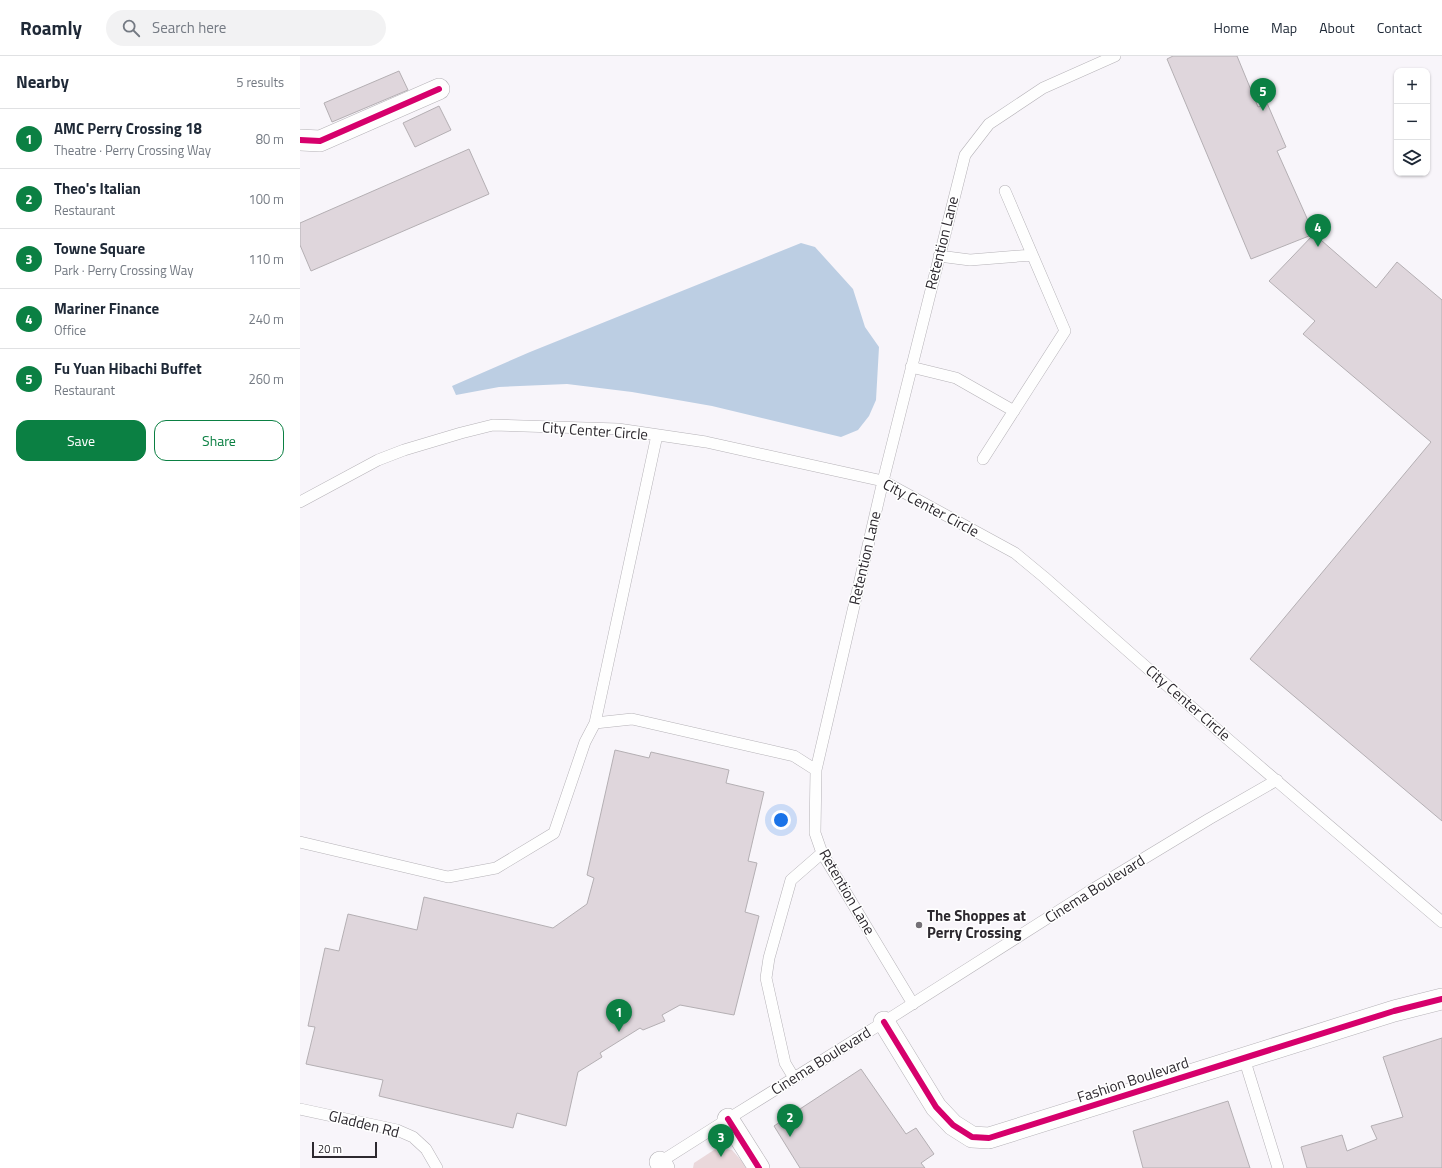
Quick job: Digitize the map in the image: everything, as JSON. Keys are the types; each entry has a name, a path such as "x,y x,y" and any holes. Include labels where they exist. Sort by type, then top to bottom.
{"street":[{"path":"300,140 320,141 439,89"},
{"name":"Fashion Boulevard","path":"884,1022 936,1107 953,1125 972,1137 989,1138 1394,1011 1442,999"},
{"path":"728,1119 759,1168"}],"lane":[{"name":"Retention Lane","path":"914,1004 822,853 815,833 816,770 883,481 965,155 989,124 1043,88 1115,56"},
{"path":"983,459 1065,332 1005,191"},
{"path":"939,256 970,260 1032,255"},
{"path":"911,367 956,378 1014,411"},
{"name":"City Center Circle","path":"300,502 378,460 404,450 493,425 618,429 706,442 883,481 1015,553 1442,922"},
{"path":"300,842 448,877 496,868 554,833 585,742 595,723 657,435"},
{"path":"595,723 632,719 794,756 816,770"},
{"name":"Cinema Boulevard","path":"659,1166 728,1119 914,1004 1139,861 1277,780"},
{"path":"794,1078 785,1063 766,978 769,958 791,880 822,853"},
{"path":"1244,1058 1278,1168"},
{"name":"Gladden Rd","path":"300,1109 397,1130 413,1137 426,1149 437,1168"}],"shaded area":[{"path":"717,1148 732,1150 748,1168 693,1168 694,1163"}],"water":[{"path":"801,243 815,247 853,289 865,327 879,347 876,400 869,416 858,430 841,437 712,406 632,392 567,384 499,387 456,395 452,386 530,352"}],"building":[{"path":"1173,56 1237,56 1258,107 1267,103 1286,147 1277,151 1314,234 1251,259 1167,59"},
{"path":"399,71 408,90 332,122 324,103"},
{"path":"439,106 451,130 415,147 403,123"},
{"path":"469,149 489,194 311,271 300,245 300,223"},
{"path":"1314,234 1376,288 1397,262 1442,300 1442,821 1250,659 1431,442 1303,334 1315,321 1269,281"},
{"path":"615,750 649,758 651,752 729,770 726,783 764,792 748,861 757,863 745,912 759,916 734,1015 680,1005 662,1015 665,1021 643,1030 640,1028 600,1053 602,1057 578,1072 566,1126 517,1113 513,1128 379,1096 383,1080 306,1064 315,1027 308,1026 325,948 339,951 348,914 417,930 424,897 553,928 587,904 594,878 587,875"},
{"path":"1442,1038 1442,1168 1307,1168 1301,1147 1342,1135 1347,1151 1377,1139 1371,1126 1403,1117 1383,1057"},
{"path":"861,1069 906,1134 916,1128 934,1154 921,1163 925,1168 800,1168 774,1126"},
{"path":"1228,1101 1250,1168 1143,1168 1133,1131"}],"cycle path":[{"path":"300,140 320,141 439,89"},
{"path":"884,1022 936,1107 953,1125 972,1137 989,1138 1394,1011 1442,999"},
{"path":"728,1119 759,1168"}],"place":[{"name":"Fu Yuan Hibachi Buffet","path":"1263,111"},
{"name":"Mariner Finance","path":"1318,247"},
{"name":"The Shoppes at Perry Crossing","path":"919,925"},
{"name":"AMC Perry Crossing 18","path":"619,1032"},
{"name":"Theo's Italian","path":"790,1137"},
{"name":"Towne Square","path":"721,1157"}]}
